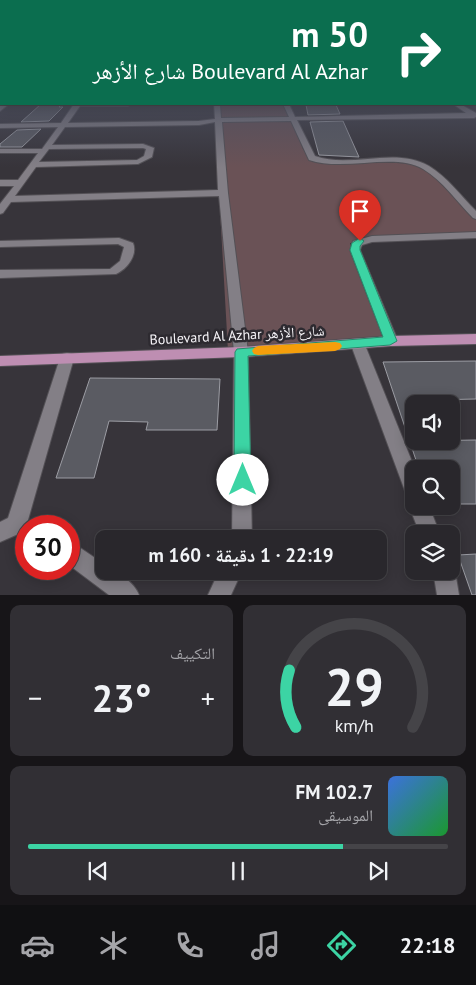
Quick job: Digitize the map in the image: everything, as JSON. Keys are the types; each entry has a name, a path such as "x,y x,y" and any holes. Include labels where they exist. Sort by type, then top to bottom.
{"main road":[{"name":"Boulevard Al Azhar شارع الأزهر","path":"0,361 241,352 358,345 390,341 476,338"}],"street":[{"path":"0,211 72,112"},
{"path":"218,112 223,193 241,352 242,530"},
{"path":"290,112 312,158 327,162 406,161 421,164 476,216"},
{"path":"0,126 475,117"},
{"path":"0,151 143,146 150,148 148,158 138,162 34,165"},
{"path":"0,183 22,183"},
{"path":"10,199 223,193"},
{"path":"390,341 355,250 355,245 360,241 372,239 476,235"},
{"path":"0,244 119,241 129,245 129,250 122,265 112,272 0,274"},
{"path":"358,345 405,468"},
{"path":"14,529 67,358"},
{"path":"80,560 128,595"},
{"path":"219,595 226,580"},
{"path":"446,580 448,595"}],"shaded area":[{"path":"216,112 291,112 294,118 291,119 303,149 311,159 421,164 476,216 476,235 350,243 389,346 228,351 215,122 218,120"}],"building":[{"path":"32,112 58,112 49,121 21,122"},
{"path":"307,112 339,112 340,114 308,115"},
{"path":"343,121 359,157 319,155 310,122"},
{"path":"41,129 22,147 0,147 0,144 17,130"},
{"path":"476,361 476,399 460,399 460,395 405,395 405,427 383,362"},
{"path":"90,378 220,379 217,430 146,430 148,422 109,421 94,478 56,478"},
{"path":"460,440 476,440 476,504 460,504 460,460 416,460 413,450 460,450"},
{"path":"476,554 476,595 472,595 460,561 460,555"}],"slow traffic":[{"path":"258,351 335,346"}],"route":[{"path":"243,480 241,352 358,345 390,341 355,250 355,245 360,241"}]}
